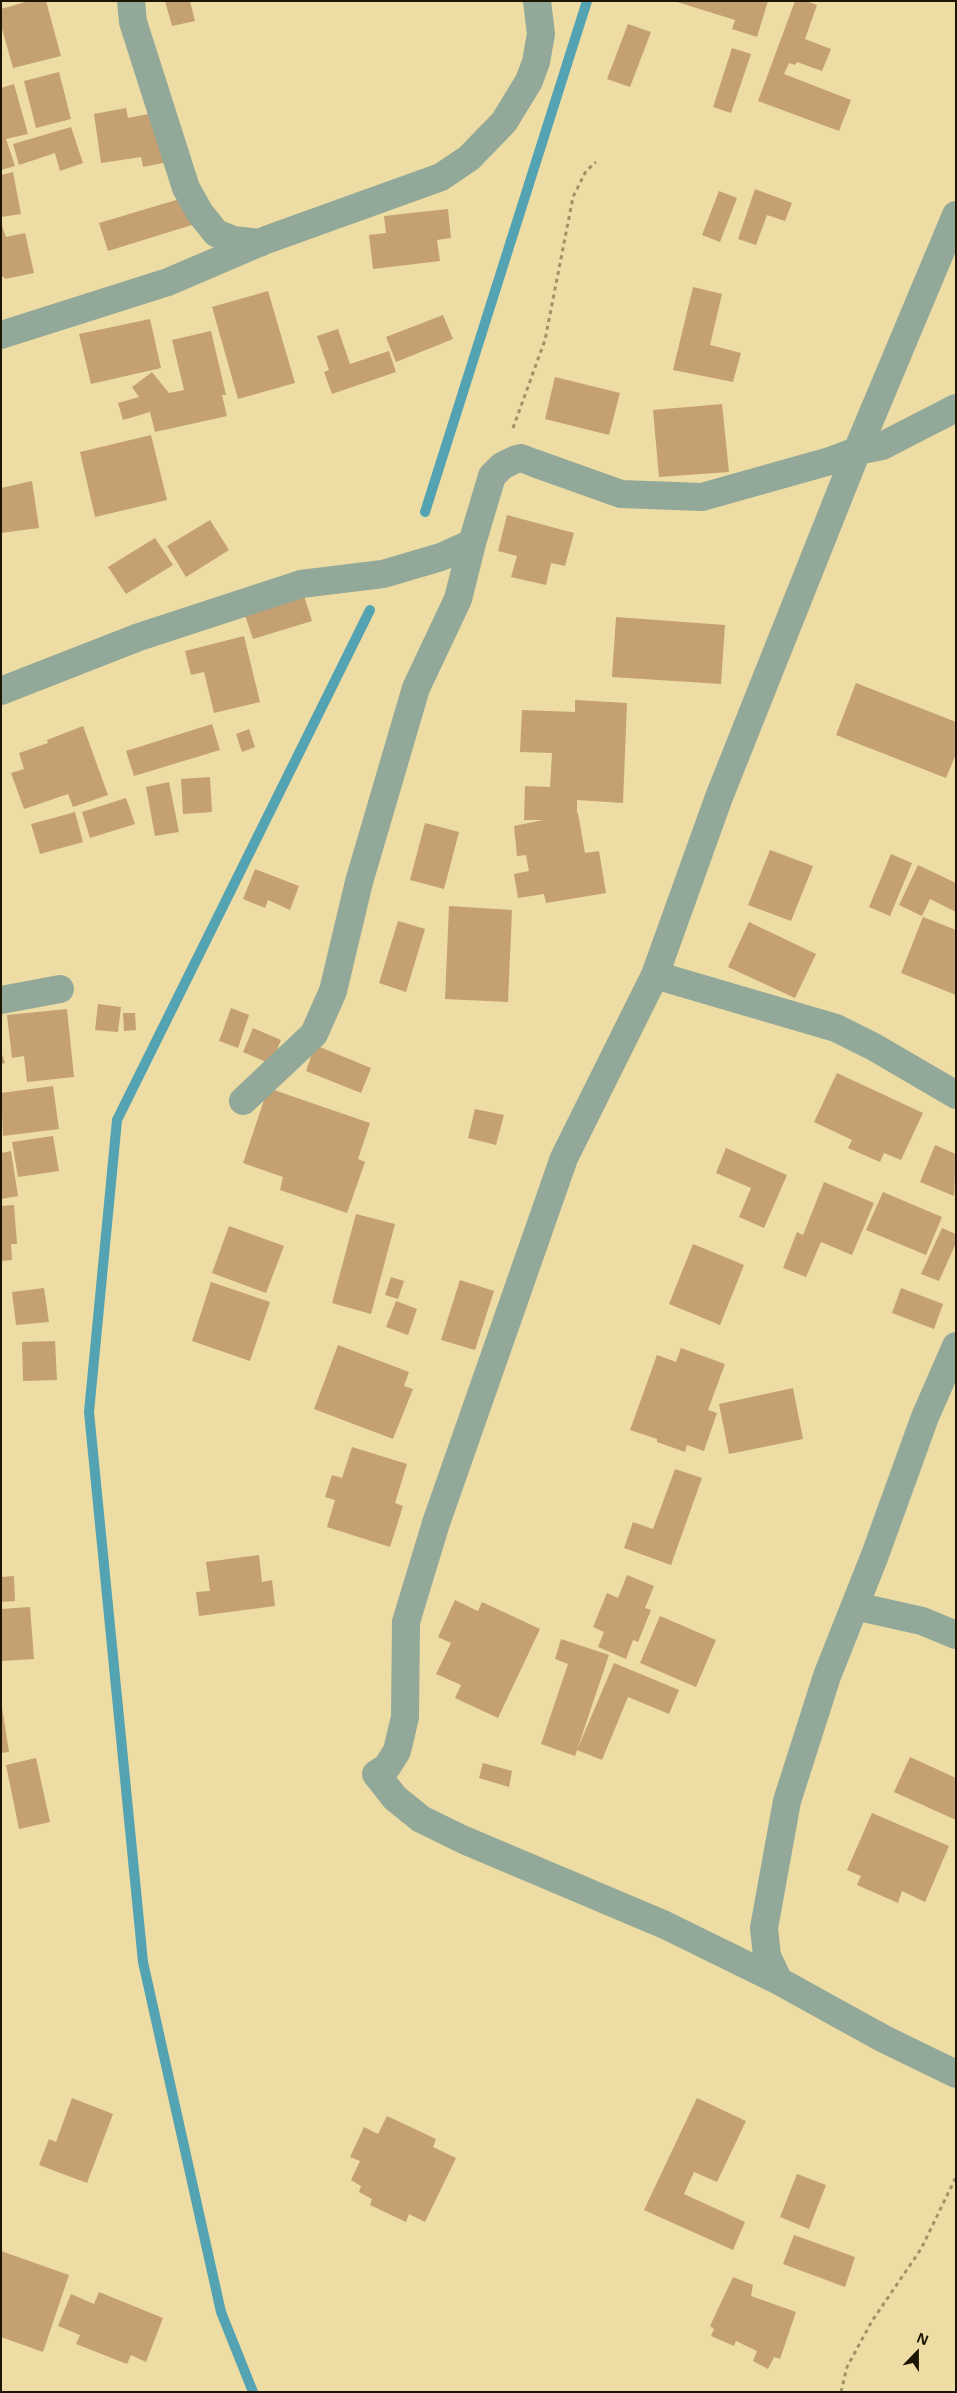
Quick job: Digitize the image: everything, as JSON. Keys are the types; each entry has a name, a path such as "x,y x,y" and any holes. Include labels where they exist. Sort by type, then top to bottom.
{"street":[{"path":"131,1 133,22 186,188 200,213 216,233 233,240 260,243"},
{"path":"1,336 168,282 260,243 441,177 469,158 504,122 529,81 536,62 541,34 537,1"},
{"path":"956,214 857,451 718,797 654,975 564,1158 442,1504 406,1622 405,1717 397,1752 387,1767 376,1774 395,1798 421,1820 665,1925 779,1981 884,2039 956,2074"},
{"path":"243,1101 314,1034 333,992 364,864 416,688 458,599 492,476 502,466 521,458 621,494 702,497 830,461 857,451 882,446 956,408"},
{"path":"1,691 139,637 301,584 383,574 430,562 472,543"},
{"path":"654,975 836,1028 874,1047 956,1095"},
{"path":"1,1000 60,989"},
{"path":"779,1981 767,1956 764,1928 787,1801 827,1676 925,1417 956,1346"},
{"path":"854,1606 922,1621 956,1635"}],"path":[{"path":"514,460 507,452 506,446 546,340 573,197 586,171 596,162"},
{"path":"841,2392 847,2367 872,2321 921,2249 956,2177"}],"building":[{"path":"29,1 46,1 61,56 13,68 1,25 1,9"},
{"path":"165,1 190,1 195,21 172,26"},
{"path":"768,1 757,37 732,29 735,20 677,2"},
{"path":"795,1 806,1 817,5 805,39 831,49 822,71 797,62 795,65 789,63 784,74 851,100 839,131 758,101"},
{"path":"628,24 651,32 630,87 607,79"},
{"path":"732,48 751,54 731,113 713,107"},
{"path":"59,72 71,119 36,128 24,81"},
{"path":"14,84 28,134 6,139 15,166 1,170 1,88"},
{"path":"126,108 128,118 158,112 168,162 143,167 141,157 101,163 94,114"},
{"path":"71,127 83,163 60,171 55,153 19,165 13,144"},
{"path":"13,172 21,214 1,217 1,175"},
{"path":"755,189 792,203 785,221 767,215 756,245 738,239"},
{"path":"719,191 737,198 720,242 702,235"},
{"path":"183,198 192,225 108,251 99,223"},
{"path":"448,209 451,238 437,240 440,261 373,269 369,235 386,233 384,216"},
{"path":"1,223 6,237 25,233 34,273 5,279 1,277"},
{"path":"693,287 722,294 710,345 741,353 733,382 673,370"},
{"path":"268,291 295,383 238,399 212,307"},
{"path":"443,315 453,339 396,362 386,337"},
{"path":"150,319 161,368 91,384 79,334"},
{"path":"338,329 350,364 389,351 396,372 332,394 324,372 329,370 317,336"},
{"path":"211,331 226,395 222,395 227,416 155,432 150,412 123,420 118,403 139,397 132,387 152,372 169,393 184,390 172,340"},
{"path":"555,377 620,393 609,435 545,419"},
{"path":"722,404 729,472 659,477 653,410"},
{"path":"151,435 167,500 95,517 80,452"},
{"path":"32,481 39,528 1,533 1,488"},
{"path":"507,515 574,533 565,566 551,563 546,585 511,577 517,556 498,551"},
{"path":"210,520 229,550 186,577 167,546"},
{"path":"155,538 173,565 126,594 108,567"},
{"path":"301,586 312,621 253,639 241,604"},
{"path":"616,617 725,625 721,684 612,677"},
{"path":"244,636 260,702 214,713 204,672 191,675 185,651"},
{"path":"856,683 956,722 956,754 946,778 836,735"},
{"path":"575,700 627,703 623,803 577,800 577,813 585,853 599,851 606,893 546,903 544,894 518,898 514,874 529,871 526,855 517,856 514,826 543,820 524,820 525,786 550,787 552,753 520,752 522,710 575,712"},
{"path":"212,724 220,750 134,776 126,751"},
{"path":"83,726 108,795 73,807 68,794 24,809 11,773 24,769 19,753 48,743 47,740"},
{"path":"249,729 255,747 242,752 236,734"},
{"path":"210,777 212,812 183,814 181,779"},
{"path":"169,782 179,832 155,836 146,787"},
{"path":"126,798 135,824 90,838 82,812"},
{"path":"75,812 83,842 40,854 31,824"},
{"path":"425,823 459,832 444,889 410,880"},
{"path":"770,850 813,866 791,921 748,905"},
{"path":"891,854 912,863 890,916 869,907"},
{"path":"918,865 956,883 956,912 930,899 922,916 899,905"},
{"path":"255,869 299,886 290,910 268,900 265,908 243,899"},
{"path":"449,906 512,910 508,1002 445,999"},
{"path":"923,917 956,930 956,995 901,973"},
{"path":"398,921 425,929 406,992 379,983"},
{"path":"749,922 816,954 795,998 728,967"},
{"path":"98,1004 121,1007 118,1032 95,1030"},
{"path":"231,1008 249,1015 238,1048 219,1041"},
{"path":"67,1009 74,1077 27,1082 24,1056 12,1058 7,1015"},
{"path":"123,1013 135,1013 136,1030 124,1031"},
{"path":"253,1028 281,1040 271,1064 243,1052"},
{"path":"315,1045 371,1068 361,1093 306,1071"},
{"path":"1,1051 5,1063 1,1064"},
{"path":"837,1073 923,1113 901,1160 884,1153 880,1162 848,1148 852,1140 814,1122"},
{"path":"53,1086 59,1129 3,1136 1,1093"},
{"path":"268,1088 370,1123 358,1159 365,1162 347,1213 280,1190 283,1177 243,1163"},
{"path":"475,1109 504,1115 496,1145 468,1138"},
{"path":"53,1136 59,1171 18,1177 12,1142"},
{"path":"935,1145 956,1154 954,1196 920,1182"},
{"path":"726,1148 787,1175 764,1228 739,1217 751,1188 716,1173"},
{"path":"11,1151 18,1196 1,1199 1,1153"},
{"path":"824,1182 874,1203 852,1255 821,1242 806,1277 783,1268 797,1232 803,1235"},
{"path":"883,1192 942,1217 926,1255 866,1230"},
{"path":"14,1205 17,1244 11,1244 12,1260 1,1261 1,1206"},
{"path":"356,1214 395,1224 371,1314 332,1303"},
{"path":"229,1226 284,1246 266,1293 212,1273"},
{"path":"942,1228 956,1234 956,1243 939,1281 921,1274"},
{"path":"693,1244 744,1265 720,1325 669,1304"},
{"path":"391,1277 404,1281 398,1299 385,1295"},
{"path":"460,1280 494,1291 475,1350 441,1340"},
{"path":"211,1282 270,1302 250,1361 192,1341"},
{"path":"44,1288 49,1322 16,1325 12,1292"},
{"path":"901,1288 943,1304 934,1329 892,1313"},
{"path":"396,1301 417,1309 408,1335 386,1327"},
{"path":"55,1341 57,1380 23,1381 22,1342"},
{"path":"338,1345 409,1372 404,1386 413,1389 393,1439 314,1409"},
{"path":"681,1348 725,1364 708,1410 717,1413 704,1451 687,1445 685,1452 657,1442 657,1439 630,1430 657,1355 676,1362"},
{"path":"793,1388 803,1439 729,1454 719,1404"},
{"path":"352,1447 407,1464 395,1503 403,1506 390,1547 327,1527 335,1500 325,1497 332,1475 342,1478"},
{"path":"675,1469 702,1478 671,1565 624,1548 633,1522 653,1529"},
{"path":"259,1555 262,1582 272,1580 275,1606 199,1616 196,1592 210,1591 206,1562"},
{"path":"627,1575 654,1586 645,1608 651,1610 638,1642 633,1640 626,1659 598,1647 604,1632 593,1627 607,1593 618,1598"},
{"path":"14,1576 15,1601 1,1602 1,1577"},
{"path":"455,1600 478,1611 482,1602 540,1629 498,1718 455,1698 461,1685 436,1674 451,1643 438,1637"},
{"path":"30,1607 34,1659 1,1661 1,1609"},
{"path":"660,1616 716,1640 696,1687 640,1663"},
{"path":"561,1639 609,1655 575,1756 541,1744 568,1664 555,1659"},
{"path":"614,1663 679,1690 669,1714 628,1697 602,1760 577,1750"},
{"path":"1,1701 9,1752 1,1753"},
{"path":"910,1757 956,1778 956,1820 894,1792"},
{"path":"36,1758 50,1822 19,1829 6,1765"},
{"path":"483,1763 512,1771 509,1787 479,1778"},
{"path":"872,1813 949,1846 925,1902 902,1891 898,1903 857,1885 861,1876 847,1870"},
{"path":"72,2098 113,2114 87,2183 39,2165 49,2139 56,2142"},
{"path":"697,2098 746,2121 717,2182 694,2172 684,2194 745,2222 733,2250 644,2210"},
{"path":"387,2116 436,2139 433,2147 456,2158 425,2222 409,2214 406,2222 370,2205 372,2199 359,2192 361,2186 351,2180 360,2161 350,2157 364,2127 378,2134"},
{"path":"797,2174 826,2185 809,2229 780,2217"},
{"path":"794,2235 855,2257 845,2287 783,2264"},
{"path":"1,2251 69,2275 43,2352 1,2337"},
{"path":"733,2277 753,2285 751,2296 796,2312 780,2359 774,2357 768,2369 753,2361 757,2351 736,2341 734,2346 711,2336 714,2329 710,2326"},
{"path":"99,2292 163,2318 146,2362 131,2355 127,2364 76,2344 80,2335 58,2326 71,2294 94,2304"}],"waterway":[{"path":"425,512 587,1"},
{"path":"253,2392 221,2312 143,1962 89,1412 117,1120 370,610"}]}
